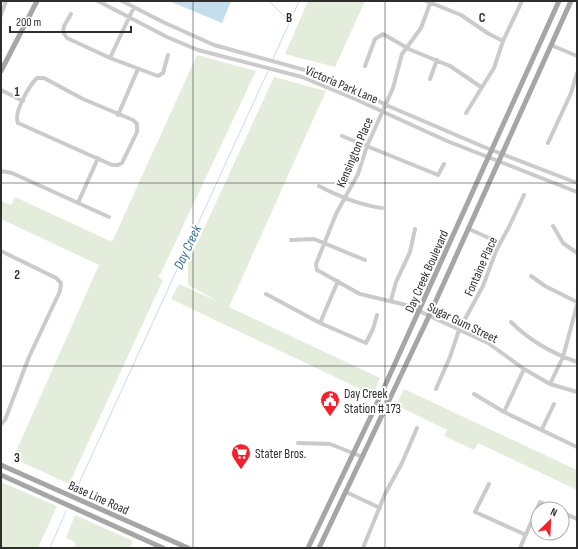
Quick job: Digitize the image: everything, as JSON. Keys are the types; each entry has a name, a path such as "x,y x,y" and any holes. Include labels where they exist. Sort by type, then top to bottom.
{"main road":[{"path":"1,71 37,1"},
{"name":"Day Creek Boulevard","path":"308,548 419,312 560,1"},
{"name":"Day Creek Boulevard","path":"320,548 469,229 498,160 570,1"},
{"name":"Base Line Road","path":"1,465 188,548"},
{"name":"Base Line Road","path":"1,476 162,548"}],"street":[{"path":"1,15 6,1"},
{"name":"Victoria Park Lane","path":"98,1 130,16 167,37 198,50 321,84 447,141 577,192"},
{"name":"Victoria Park Lane","path":"122,1 214,44 324,77 362,92 386,105 501,154 577,183"},
{"path":"466,113 494,68 503,41 522,1"},
{"path":"429,2 461,15 489,34 503,41"},
{"name":"Kensington Place","path":"316,268 336,214 358,174 367,146 386,105 395,81 400,59 420,28 429,2"},
{"path":"110,58 134,7"},
{"path":"71,14 64,26 63,32 67,38 110,58 158,76 163,73 168,55"},
{"path":"365,66 375,40 379,36 387,36 406,48 450,66 481,87"},
{"path":"551,45 577,56"},
{"path":"430,79 437,60"},
{"path":"118,115 138,69"},
{"path":"548,143 577,73"},
{"path":"37,78 44,78 118,115 133,120 137,124 137,132 124,159 118,166 112,165 18,123 16,118 17,111 23,101 32,83 37,78"},
{"path":"1,90 23,101"},
{"path":"342,136 438,174 444,164"},
{"path":"78,203 98,158"},
{"path":"1,170 12,173 109,217"},
{"path":"319,186 344,199 364,206 382,208"},
{"name":"Fontaine Place","path":"436,389 450,357 459,330 483,286 492,260 524,194"},
{"path":"553,226 563,243 577,253"},
{"path":"391,300 396,282 410,252 415,229"},
{"path":"469,229 500,243"},
{"path":"291,240 314,239 365,260"},
{"path":"1,250 56,278 61,283 60,291 29,357 5,420 1,424"},
{"name":"Sugar Gum Street","path":"316,268 319,273 338,281 360,294 391,300 488,343 524,369 550,384 577,392"},
{"path":"531,276 545,286 577,302"},
{"path":"320,323 338,281"},
{"path":"266,294 320,323 366,343 373,329 377,315"},
{"path":"550,384 563,357 577,305"},
{"path":"511,322 523,334 537,344 577,362"},
{"path":"504,412 524,369"},
{"path":"474,394 504,412 577,447"},
{"path":"542,429 554,404"},
{"path":"363,548 417,428"},
{"path":"298,443 325,443 363,457"},
{"path":"489,484 475,512 526,535"},
{"path":"346,492 380,508"},
{"path":"520,548 530,526"}],"green space":[{"path":"308,1 365,1 335,67 285,54"},
{"path":"197,55 256,71 160,275 158,275 159,278 163,280 69,484 13,458 99,265 1,219 1,201 11,205 15,197 112,242"},
{"path":"274,77 326,91 229,307 380,378 373,395 171,299 179,284 219,302 188,285 188,263"},
{"path":"404,389 577,470 577,490 478,443 474,450 444,436 447,430 396,405"},
{"path":"1,482 57,506 38,548 1,548"},
{"path":"75,515 133,541 130,548 74,548 76,543 66,538"}],"water":[{"path":"169,1 231,1 222,23"}],"waterway":[{"path":"269,1 290,22"},
{"name":"Day Creek","path":"273,59 299,1"},
{"name":"Day Creek","path":"75,492 268,71"},
{"name":"Day Creek","path":"50,548 66,511"}],"place":[{"name":"Day Creek Station # 173","path":"330,417"},
{"name":"Stater Bros.","path":"241,470"}]}
